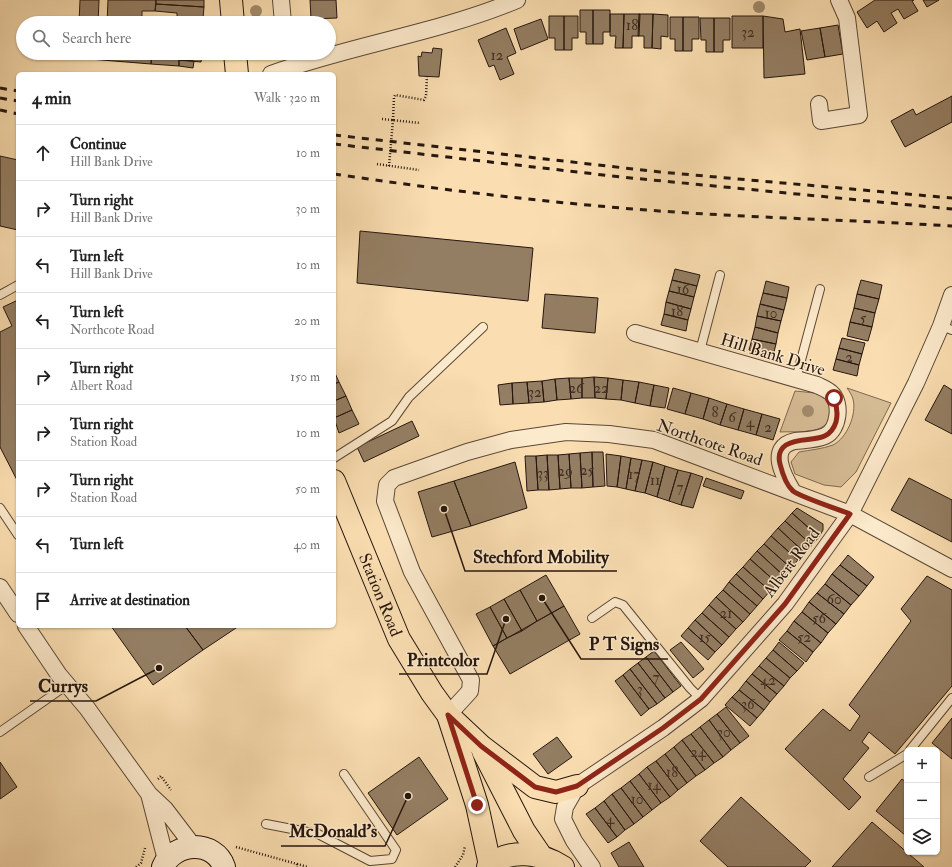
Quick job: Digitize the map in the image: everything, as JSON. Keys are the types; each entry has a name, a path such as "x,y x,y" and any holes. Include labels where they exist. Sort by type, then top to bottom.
{"main road":[{"path":"231,0 232,16"},
{"path":"236,60 237,72"},
{"name":"Station Road","path":"336,486 399,639 448,715 481,746 535,787 556,792 577,786"},
{"path":"448,715 477,805 489,866 506,857 524,854 541,856 562,867"},
{"path":"481,746 524,830 541,856"}],"street":[{"path":"280,0 282,16"},
{"path":"336,50 421,33 517,0"},
{"path":"819,104 821,121 859,115 847,18 839,0"},
{"path":"275,72 297,60"},
{"name":"Albert Road","path":"577,786 663,728 701,699 785,604 850,514 916,383 946,328 952,295"},
{"name":"Hill Bank Drive","path":"635,333 817,385 830,392 837,405 837,414 833,430 828,436 788,443 780,452 778,458 783,475 793,492"},
{"name":"Northcote Road","path":"448,715 470,691 471,680 412,572 385,501 387,486 394,478 467,452 511,440 566,432 609,434 654,440 850,514 952,569"},
{"path":"0,587 16,611"},
{"path":"27,628 67,685 87,708 149,794 165,809 194,847"},
{"path":"577,786 565,807 564,819 574,841 592,867"},
{"path":"149,794 164,863"},
{"path":"164,863 179,849 194,847 213,853 228,866"}],"lane":[{"path":"700,351 720,275"},
{"path":"0,295 16,286"},
{"path":"796,379 820,289"},
{"path":"336,457 392,421 409,397 483,327"},
{"path":"0,508 16,532"},
{"path":"592,618 615,602 623,605 690,688 701,699"},
{"path":"0,732 67,685"},
{"path":"912,747 952,698"},
{"path":"869,777 904,756"},
{"path":"266,824 318,834 370,861 392,860 396,850 344,774"}],"path":[{"path":"389,166 394,97 396,95 424,100 426,96 427,76"},
{"path":"382,119 420,124"},
{"path":"377,164 419,170"},
{"path":"298,864 308,867"}],"shaded area":[{"path":"847,388 891,403 856,472 841,487 824,485 795,474 791,462 799,452 833,445 843,437 847,431 854,412 854,405 853,398"},
{"path":"795,391 815,393 828,399 831,414 829,421 824,426 810,431 780,432"}],"building":[{"path":"80,0 99,0 98,16 79,16"},
{"path":"108,0 156,0 155,11 142,11 142,16 107,16"},
{"path":"156,0 204,0 204,7 156,4"},
{"path":"310,0 336,0 337,18 336,16 311,16"},
{"path":"875,0 914,0 912,1 918,11 904,19 898,9 891,13 897,23 884,32 877,21 867,28 857,12"},
{"path":"923,0 939,0 927,7"},
{"path":"156,4 204,7 203,16 177,16 177,13 155,11"},
{"path":"580,10 593,10 593,44 586,44 586,32 580,32"},
{"path":"593,10 610,10 610,32 603,32 603,44 593,44"},
{"path":"610,14 624,14 623,48 615,48 616,36 610,36"},
{"path":"624,14 640,14 639,36 632,36 632,48 623,48"},
{"path":"639,14 653,14 652,48 644,48 644,36 638,36"},
{"path":"653,14 668,15 668,37 661,36 661,49 652,48"},
{"path":"549,16 564,16 564,50 555,50 555,38 549,38"},
{"path":"564,16 578,16 578,38 572,38 572,50 564,50"},
{"path":"732,16 763,16 763,48 732,48"},
{"path":"763,16 783,19 785,32 800,29 805,74 764,78"},
{"path":"670,17 683,17 683,51 675,51 675,39 670,39"},
{"path":"683,17 699,17 699,39 692,39 692,51 683,51"},
{"path":"700,18 714,18 714,52 706,52 706,40 701,40"},
{"path":"714,18 730,18 730,40 723,40 723,52 714,52"},
{"path":"541,19 548,39 521,50 514,29"},
{"path":"838,25 843,54 825,57 820,28"},
{"path":"506,28 516,53 507,57 514,74 500,80 494,65 489,67 478,40"},
{"path":"820,28 825,57 807,60 801,31"},
{"path":"433,48 442,49 439,77 419,76 418,56 421,57 422,52 432,53"},
{"path":"102,60 151,60 151,64"},
{"path":"151,60 179,60 179,66 151,64"},
{"path":"179,60 201,60 201,62"},
{"path":"179,60 194,61 193,68 179,66"},
{"path":"952,96 952,122 905,147 891,121 913,109 916,115"},
{"path":"0,156 16,160 16,230 0,226"},
{"path":"360,231 533,248 528,301 357,283"},
{"path":"675,269 700,275 697,286 672,280"},
{"path":"672,280 697,286 694,297 669,291"},
{"path":"861,280 882,285 879,299 857,294"},
{"path":"766,281 789,287 787,298 763,293"},
{"path":"669,291 694,297 691,309 666,302"},
{"path":"763,293 787,298 784,310 760,304"},
{"path":"545,294 598,298 595,333 542,328"},
{"path":"857,294 879,299 875,313 854,308"},
{"path":"16,301 16,478 0,447 0,332 12,326 3,307"},
{"path":"666,302 691,309 688,320 664,314"},
{"path":"760,304 784,310 781,321 757,316"},
{"path":"854,308 875,313 872,327 850,322"},
{"path":"664,314 688,320 686,331 661,325"},
{"path":"757,316 781,321 778,333 755,327"},
{"path":"850,322 872,327 868,341 847,336"},
{"path":"755,327 778,333 776,344 752,339"},
{"path":"842,338 865,343 862,354 839,348"},
{"path":"752,339 776,344 773,356 749,350"},
{"path":"839,348 862,354 859,365 836,359"},
{"path":"836,359 859,365 857,376 833,370"},
{"path":"336,375 339,382 336,383"},
{"path":"594,377 608,378 606,399 595,398"},
{"path":"594,377 595,398 582,398 582,378"},
{"path":"569,378 582,378 582,398 571,399"},
{"path":"569,378 571,399 557,400 555,379"},
{"path":"608,378 623,380 621,400 606,399"},
{"path":"555,379 557,400 544,402 542,381"},
{"path":"623,380 639,382 635,403 621,400"},
{"path":"542,381 544,402 529,403 527,382"},
{"path":"339,382 346,396 336,400 336,383"},
{"path":"527,382 529,403 513,404 512,383"},
{"path":"639,382 654,385 650,406 635,403"},
{"path":"512,383 513,404 500,405 498,385"},
{"path":"654,385 669,388 665,408 650,406"},
{"path":"944,385 952,390 952,434 925,420"},
{"path":"673,388 691,393 685,414 667,409"},
{"path":"691,393 709,398 703,419 685,414"},
{"path":"346,396 352,410 336,417 336,400"},
{"path":"709,398 727,404 720,425 703,419"},
{"path":"727,404 744,409 738,430 720,425"},
{"path":"744,409 762,414 756,435 738,430"},
{"path":"352,410 359,424 339,433 336,424 336,417"},
{"path":"762,414 780,419 773,440 756,435"},
{"path":"412,421 419,436 364,462 357,447"},
{"path":"592,452 603,452 605,486 593,487"},
{"path":"592,452 593,487 582,488 580,453"},
{"path":"580,453 582,488 571,488 569,454"},
{"path":"569,454 571,488 560,489 558,455"},
{"path":"606,454 621,456 617,487 607,486"},
{"path":"547,455 558,455 560,489 549,490"},
{"path":"547,455 549,490 538,490 536,456"},
{"path":"525,456 536,456 538,490 527,491"},
{"path":"621,456 631,458 626,489 617,487"},
{"path":"631,458 642,460 635,491 626,489"},
{"path":"642,460 653,462 645,493 635,491"},
{"path":"515,462 527,508 471,526 454,481"},
{"path":"653,462 665,466 657,497 645,493"},
{"path":"665,466 678,470 669,501 657,497"},
{"path":"678,470 691,473 681,505 669,501"},
{"path":"691,473 703,477 693,508 681,505"},
{"path":"706,478 744,491 741,499 703,486"},
{"path":"909,478 952,500 952,542 891,510"},
{"path":"454,481 471,526 432,537 418,492"},
{"path":"797,508 823,524 823,530 819,537 792,513"},
{"path":"792,513 819,537 812,545 785,521"},
{"path":"785,521 812,545 805,553 778,528"},
{"path":"778,528 805,553 798,560 771,536"},
{"path":"771,536 798,560 791,568 764,544"},
{"path":"764,544 791,568 784,576 757,551"},
{"path":"757,551 784,576 777,583 750,559"},
{"path":"848,555 874,577 867,586 840,565"},
{"path":"750,559 777,583 770,591 743,567"},
{"path":"840,565 867,586 859,596 832,574"},
{"path":"743,567 770,591 763,599 736,574"},
{"path":"736,574 763,599 757,606 729,582"},
{"path":"832,574 859,596 851,605 825,584"},
{"path":"546,575 564,606 537,621 520,590"},
{"path":"927,576 952,590 952,686 895,754 869,732 862,742 869,748 843,779 861,797 849,810 785,749 823,709 850,731 860,716 849,705 911,621 901,609"},
{"path":"729,582 757,606 750,614 723,590"},
{"path":"825,584 851,605 844,614 817,593"},
{"path":"520,590 537,621 522,631 504,599"},
{"path":"723,590 750,614 743,622 716,597"},
{"path":"817,593 844,614 836,624 809,602"},
{"path":"716,597 743,622 736,629 709,605"},
{"path":"504,599 522,631 507,638 490,607"},
{"path":"809,602 836,624 828,633 802,612"},
{"path":"709,605 736,629 729,637 702,613"},
{"path":"564,606 580,634 510,674 493,646"},
{"path":"490,607 507,638 493,646 476,614"},
{"path":"802,612 828,633 821,643 794,621"},
{"path":"702,613 729,637 722,645 695,620"},
{"path":"695,620 722,645 715,652 688,628"},
{"path":"794,621 821,643 813,652 787,631"},
{"path":"112,628 186,628 203,650 153,685"},
{"path":"186,628 236,628 203,650"},
{"path":"688,628 715,652 708,660 681,636"},
{"path":"787,631 813,652 806,662 779,640"},
{"path":"681,642 704,669 693,678 670,650"},
{"path":"779,642 804,663 797,671 773,650"},
{"path":"773,650 797,671 790,678 766,658"},
{"path":"654,651 681,686 673,692 646,657"},
{"path":"646,657 673,692 665,698 638,663"},
{"path":"766,658 790,678 784,686 759,666"},
{"path":"638,663 665,698 657,704 630,669"},
{"path":"759,666 784,686 777,694 752,674"},
{"path":"630,669 657,704 649,709 623,675"},
{"path":"752,674 777,694 770,702 746,681"},
{"path":"623,675 649,709 641,716 615,681"},
{"path":"746,681 770,702 764,710 739,690"},
{"path":"739,690 764,710 757,718 732,697"},
{"path":"732,697 757,718 750,726 725,705"},
{"path":"726,707 749,736 740,743 717,714"},
{"path":"717,714 740,743 731,750 709,720"},
{"path":"952,718 952,759 940,749 940,747 937,747 932,743"},
{"path":"709,720 731,750 723,757 700,727"},
{"path":"700,727 723,757 714,763 691,734"},
{"path":"691,734 714,763 705,770 682,740"},
{"path":"557,737 572,757 548,774 533,754"},
{"path":"682,740 705,770 696,776 674,747"},
{"path":"674,747 696,776 687,783 665,754"},
{"path":"665,754 687,783 678,790 656,761"},
{"path":"419,757 448,799 397,835 368,793"},
{"path":"656,761 678,790 670,797 647,767"},
{"path":"0,762 17,787 0,799"},
{"path":"647,767 670,797 661,803 639,774"},
{"path":"639,774 661,803 652,810 630,781"},
{"path":"902,779 904,781 904,834 876,811"},
{"path":"630,781 652,810 643,817 621,788"},
{"path":"621,788 643,817 634,824 612,794"},
{"path":"612,794 634,824 625,830 604,801"},
{"path":"741,797 811,861 805,867 728,867 700,841"},
{"path":"604,801 625,830 617,837 595,808"},
{"path":"595,808 617,837 608,843 586,814"},
{"path":"872,822 904,850 904,855 910,855 924,867 832,867"},
{"path":"629,842 644,867 619,867 611,853"}],"railway":[{"path":"0,88 16,91"},
{"path":"0,98 16,101"},
{"path":"0,110 16,114"},
{"path":"336,135 660,172 952,198"},
{"path":"336,144 621,177 952,209"},
{"path":"336,174 496,196 618,208 952,226"}],"place":[{"name":"Stechford Mobility","path":"444,509"},
{"name":"P T Signs","path":"542,598"},
{"name":"Printcolor","path":"506,619"},
{"name":"Currys","path":"159,668"},
{"name":"McDonald's","path":"408,796"}],"route":[{"path":"477,805 448,715 481,746 535,787 556,792 577,786 663,728 701,699 738,658 785,604 850,514 793,492 783,475 778,458 783,447 788,443 828,436 833,430 836,421 837,405 834,398"}]}
